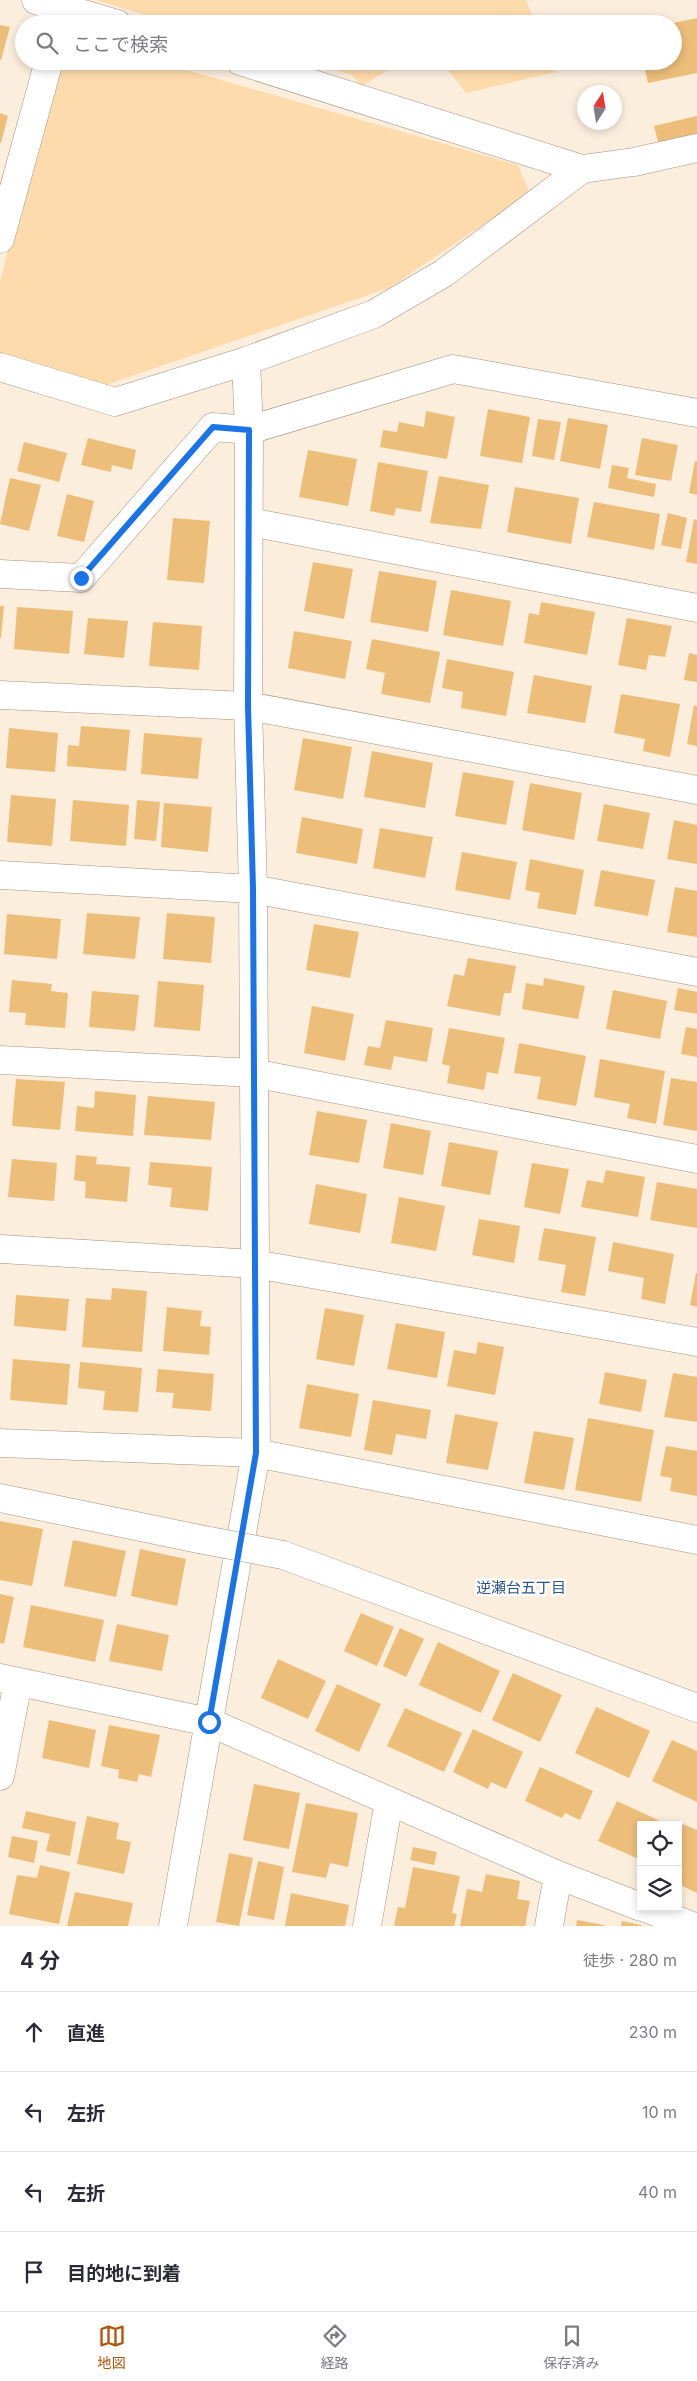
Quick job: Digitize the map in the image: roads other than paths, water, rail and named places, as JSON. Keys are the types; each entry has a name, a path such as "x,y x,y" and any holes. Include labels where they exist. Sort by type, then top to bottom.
{"street":[{"path":"36,0 60,15"},
{"path":"0,239 8,180 46,70"},
{"path":"268,70 582,170 634,162 697,148"},
{"path":"0,367 115,402 246,361 374,314 444,273 582,170"},
{"path":"173,1926 256,1453 253,888 248,706 250,522 246,361"},
{"path":"0,574 81,578 213,427 249,430 452,369 697,413"},
{"path":"250,522 697,608"},
{"path":"0,695 248,706 697,790"},
{"path":"0,875 253,888 697,972"},
{"path":"0,1060 253,1072 697,1159"},
{"path":"0,1249 255,1264 697,1342"},
{"path":"0,1443 256,1453 697,1540"},
{"path":"0,1498 282,1555 697,1708"},
{"path":"0,1776 9,1680 209,1722 558,1875 637,1905"},
{"path":"368,1926 389,1801"},
{"path":"549,1926 558,1875"},
{"path":"653,1911 692,1926"}],"district":[{"name":"逆瀬台五丁目","path":"521,1588"}]}
